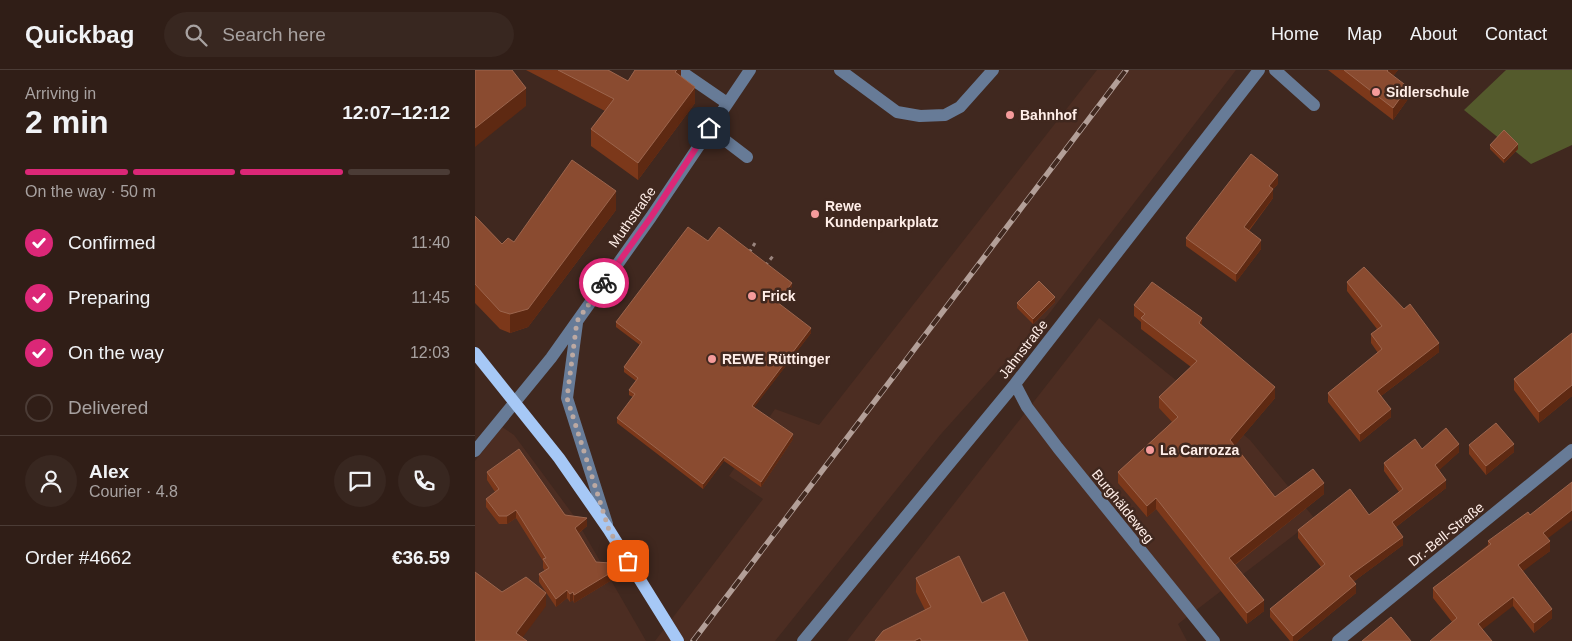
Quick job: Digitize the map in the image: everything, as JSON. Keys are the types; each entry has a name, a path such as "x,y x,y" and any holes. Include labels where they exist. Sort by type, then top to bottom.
{"main road":[{"path":"475,353 559,458 609,530 678,641"}],"street":[{"path":"679,70 727,103"},
{"name":"Muthstraße","path":"475,451 516,402 577,321 651,217 709,128 750,70"},
{"path":"840,70 897,112 920,116 945,114 961,107 993,70"},
{"name":"Jahnstraße","path":"803,641 1015,384 1259,70"},
{"path":"1275,70 1314,104"},
{"path":"709,128 747,157"},
{"path":"577,321 567,398 609,530"},
{"name":"Burghäldeweg","path":"1015,384 1027,407 1058,448 1214,641"},
{"name":"Dr.-Bell-Straße","path":"1339,641 1572,450"}],"path":[{"path":"748,254 755,243"},
{"path":"765,267 773,256"}],"shaded area":[{"path":"1097,70 1236,70 1048,315 941,434 775,641 655,641 763,499 729,476 775,409 819,425"},
{"path":"1099,318 1250,440 1315,519 1178,624 1187,641 847,641"},
{"path":"502,427 514,435 574,516 646,641 475,641 475,461"}],"green space":[{"path":"1506,70 1572,70 1572,145 1531,164 1464,110"}],"building":[{"path":"475,70 512,70 526,88 475,128"},
{"path":"558,70 608,70 628,81 635,70 677,70 675,72 695,87 638,163 591,129 614,99"},
{"path":"1344,70 1388,70 1408,87 1393,108"},
{"path":"1504,130 1518,144 1504,159 1490,145"},
{"path":"1251,154 1278,175 1269,186 1273,189 1244,227 1261,240 1236,274 1186,238"},
{"path":"572,160 616,191 528,309 510,314 500,311 475,284 475,216 502,244 508,238 514,242"},
{"name":"REWE Rüttinger","path":"688,227 708,241 719,227 792,283 777,302 811,328 752,406 793,434 761,482 724,457 703,484 617,418 635,394 629,390 638,378 624,367 642,342 616,322"},
{"path":"1364,267 1404,309 1410,304 1439,343 1377,391 1391,409 1360,434 1328,393 1382,349 1371,334 1382,326 1347,282"},
{"path":"1039,281 1055,297 1033,319 1017,303"},
{"path":"1152,282 1202,318 1199,323 1275,387 1230,440 1275,497 1313,469 1324,483 1229,558 1264,600 1247,613 1156,498 1147,506 1118,472 1178,417 1159,397 1197,361 1141,318 1145,314 1134,305"},
{"path":"1572,333 1572,385 1539,412 1514,379"},
{"path":"1496,423 1514,444 1486,466 1469,445"},
{"path":"1446,428 1459,444 1435,465 1446,480 1392,522 1403,537 1349,576 1356,584 1293,636 1270,609 1325,564 1298,530 1350,489 1369,515 1403,489 1384,463 1415,439 1422,449"},
{"path":"519,449 565,515 587,518 575,528 596,562 625,564 574,595 573,592 570,594 567,590 556,599 539,574 549,568 543,559 546,558 516,510 507,516 499,516 486,499 499,489 487,472"},
{"path":"1572,482 1572,510 1543,533 1550,541 1518,565 1552,609 1534,623 1513,597 1478,624 1492,641 1430,641 1457,618 1433,588 1491,544 1488,541 1528,512 1530,515"},
{"path":"959,556 982,603 1004,592 1028,641 922,641 920,638 914,641 875,641 883,631 931,607 916,578"},
{"path":"475,572 502,592 526,577 546,593 516,633 527,641 475,641"},
{"path":"1391,617 1411,641 1362,641"}],"railway":[{"path":"693,641 1126,70"}],"way so far":[{"path":"604,283 577,321 567,398 609,530 628,561"}],"place":[{"name":"Sidlerschule","path":"1376,92"},
{"name":"Bahnhof","path":"1010,115"},
{"name":"Rewe Kundenparkplatz","path":"815,214"},
{"name":"Frick","path":"752,296"},
{"name":"REWE Rüttinger","path":"712,359"},
{"name":"La Carrozza","path":"1150,450"}],"route":[{"path":"604,283 651,217 709,128"}]}
